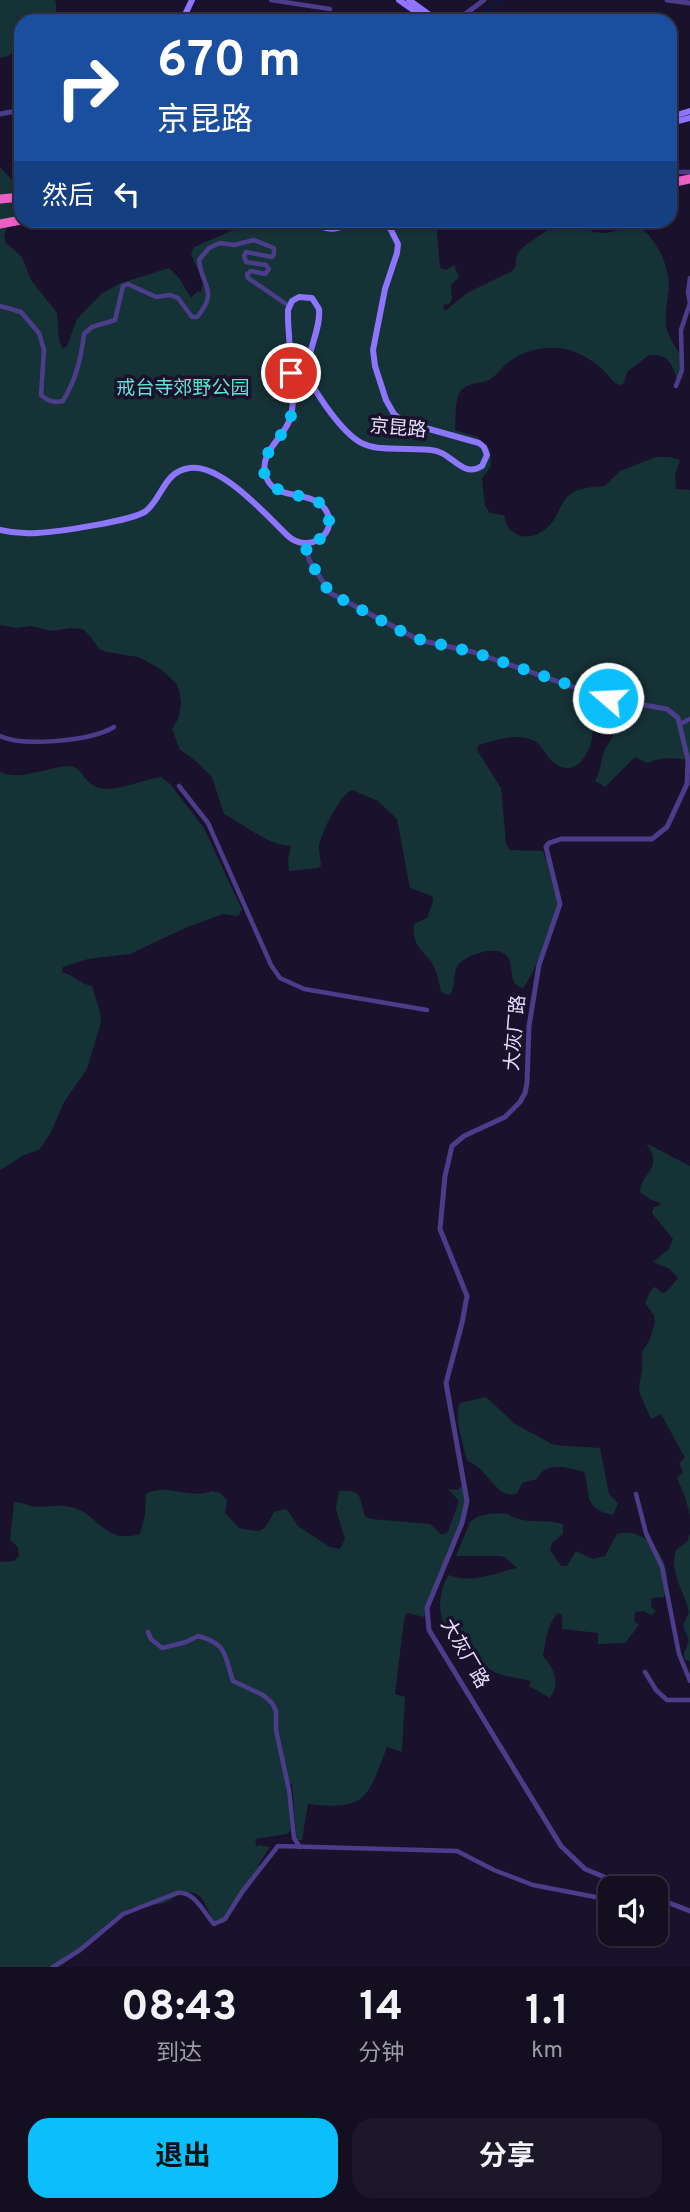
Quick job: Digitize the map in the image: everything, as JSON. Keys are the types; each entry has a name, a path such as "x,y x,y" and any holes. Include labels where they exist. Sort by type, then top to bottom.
{"main road":[{"path":"399,0 419,14"},
{"path":"408,0 428,14"},
{"path":"322,228 339,228"},
{"name":"京昆路","path":"289,306 295,299 304,296 312,298 318,304 320,313 308,374 319,396 351,438 374,448 437,451 469,471 482,466 487,456 484,447 479,443 404,422 394,414 386,400 373,350 385,289 398,244 389,228"},
{"path":"0,530 22,533 49,532 135,516 152,505 166,481 174,474 195,467 211,472 249,497 294,541 305,544 320,538 327,530 329,520 326,510 313,499 286,493 272,486 267,481 264,468 266,457 286,428 292,412 289,306"}],"street":[{"path":"271,0 330,9"},
{"path":"465,14 484,0"},
{"path":"667,0 690,3"},
{"path":"0,306 21,312 39,332 44,350 40,396 56,402 63,401 73,384 80,365 84,334 92,327 115,320 123,286 128,284 156,297 170,295 178,298 191,317 197,317 207,305 209,294 199,260 209,248 220,243 234,246 254,240 274,248 271,257 246,252 246,262 266,265 269,269 265,274 251,271 247,274 248,278 289,306"},
{"path":"676,386 682,370 681,330 690,303 690,278"},
{"path":"305,544 309,560 330,593 419,640 473,652 608,698 667,709 678,718 680,724 690,719"},
{"name":"大灰厂路","path":"602,1876 585,1869 561,1846 429,1630 427,1608 462,1523 467,1502 446,1383 463,1323 467,1296 440,1229 444,1177 452,1146 464,1136 505,1117 525,1093 529,1026 540,965 560,904 547,860 546,847 554,840 561,839 652,839 667,827 687,784 688,760 680,724"},
{"path":"0,736 22,741 84,738 114,727"},
{"path":"179,786 208,823 271,965 281,978 304,989 427,1010"},
{"path":"636,1494 646,1533 662,1567 679,1654 690,1681"},
{"path":"148,1632 151,1639 162,1648 198,1636 214,1640 220,1645 233,1681 263,1695 272,1703 276,1712 276,1730 289,1790 294,1838 300,1847"},
{"path":"645,1672 656,1690 667,1700 690,1700"},
{"path":"54,1967 80,1950 123,1914 177,1893 184,1892 192,1897 214,1924 219,1923 229,1914 242,1892 278,1846 457,1851 494,1870 533,1885 598,1898"},
{"path":"668,1903 690,1911"}],"green space":[{"path":"0,0 55,0 54,14 14,14 14,52 0,58"},
{"name":"戒台寺郊野公园","path":"0,167 14,182 14,222 7,227 4,237 6,243 22,257 31,280 57,313 59,340 63,349 67,346 77,319 101,294 121,283 169,268 179,278 191,298 198,291 201,293 203,282 191,254 194,247 238,228 438,228 440,268 446,270 454,265 459,277 451,285 452,299 449,304 443,305 445,311 467,293 512,271 520,250 552,228 588,228 593,232 606,233 626,228 641,228 656,245 668,278 666,324 683,361 681,380 677,379 671,364 665,358 649,355 627,372 624,383 620,385 585,357 564,349 548,348 516,357 489,380 463,389 457,401 455,430 477,437 490,449 491,466 482,478 485,506 490,513 504,515 506,524 516,534 529,536 544,531 572,493 584,488 605,486 620,471 656,457 680,460 675,475 676,489 690,490 690,761 668,758 647,763 635,757 605,787 595,781 614,730 602,724 596,714 587,752 580,762 571,768 560,767 554,763 539,745 526,738 499,739 479,745 477,750 501,788 506,843 510,850 543,851 558,900 549,935 523,988 515,983 506,955 489,951 463,960 455,971 452,991 449,995 441,992 434,966 419,948 414,936 414,924 427,918 432,896 410,888 397,819 378,801 352,790 347,793 336,807 322,834 319,848 321,865 318,868 289,871 291,846 273,842 224,814 212,777 180,750 172,729 179,717 179,690 176,683 159,668 138,657 99,649 83,629 51,631 31,626 16,628 0,625"},
{"path":"71,766 88,782 105,789 161,777 170,784 204,828 242,910 238,916 223,914 185,928 130,954 88,959 63,967 62,972 92,986 100,1012 101,1022 87,1069 64,1102 50,1134 39,1150 24,1155 0,1170 0,772 17,775"},
{"path":"646,1143 690,1166 690,1515 677,1478 683,1472 679,1463 685,1458 661,1414 651,1419 639,1386 642,1352 650,1339 655,1322 654,1315 645,1303 651,1290 655,1287 662,1293 666,1292 678,1278 670,1269 653,1262 669,1249 673,1239 652,1213 654,1207 661,1203 640,1192 641,1185 653,1165"},
{"path":"486,1397 515,1424 554,1445 600,1448 609,1494 618,1503 613,1515 596,1509 592,1504 584,1472 552,1467 541,1473 537,1479 522,1483 517,1493 510,1495 498,1489 482,1471 467,1461 458,1424 458,1409 460,1403"},
{"path":"462,1486 466,1502 462,1521 424,1617 407,1613 404,1620 395,1694 405,1697 402,1752 387,1747 375,1778 362,1797 343,1805 308,1804 302,1840 298,1840 292,1784 286,1783 291,1830 287,1834 255,1839 257,1848 258,1845 270,1847 258,1865 263,1867 224,1923 215,1923 201,1898 186,1892 164,1903 135,1907 121,1913 59,1967 0,1967 0,1562 14,1561 19,1556 18,1547 10,1540 14,1502 31,1506 75,1508 111,1533 128,1536 140,1534 145,1515 146,1494 161,1490 196,1494 212,1491 220,1493 227,1500 225,1513 239,1528 261,1530 274,1512 284,1509 298,1526 330,1547 340,1549 345,1539 336,1509 339,1491 357,1494 365,1516 371,1519 430,1524 442,1535 448,1532 459,1501 448,1489 457,1490"},
{"path":"508,1514 522,1520 563,1524 563,1534 552,1543 550,1550 561,1566 567,1566 576,1551 593,1559 605,1556 617,1534 629,1533 650,1542 658,1551 667,1573 664,1597 652,1598 651,1606 656,1612 651,1615 644,1611 635,1612 634,1621 639,1625 625,1643 598,1644 598,1633 562,1629 562,1615 558,1613 554,1617 543,1656 556,1681 550,1698 529,1686 531,1681 497,1673 472,1657 454,1640 442,1619 441,1595 449,1575 474,1578 517,1568 499,1556 456,1556 470,1522 483,1515"},
{"path":"690,1533 690,1661 685,1660 684,1654 689,1640 683,1626 689,1612 676,1574 674,1558 676,1550 687,1542"}],"waterway":[{"path":"481,14 501,0"}],"route":[{"path":"291,373 291,418 266,457 265,475 267,481 279,491 313,499 326,510 329,520 325,534 305,544 309,560 330,593 419,640 473,652 608,698"}]}
